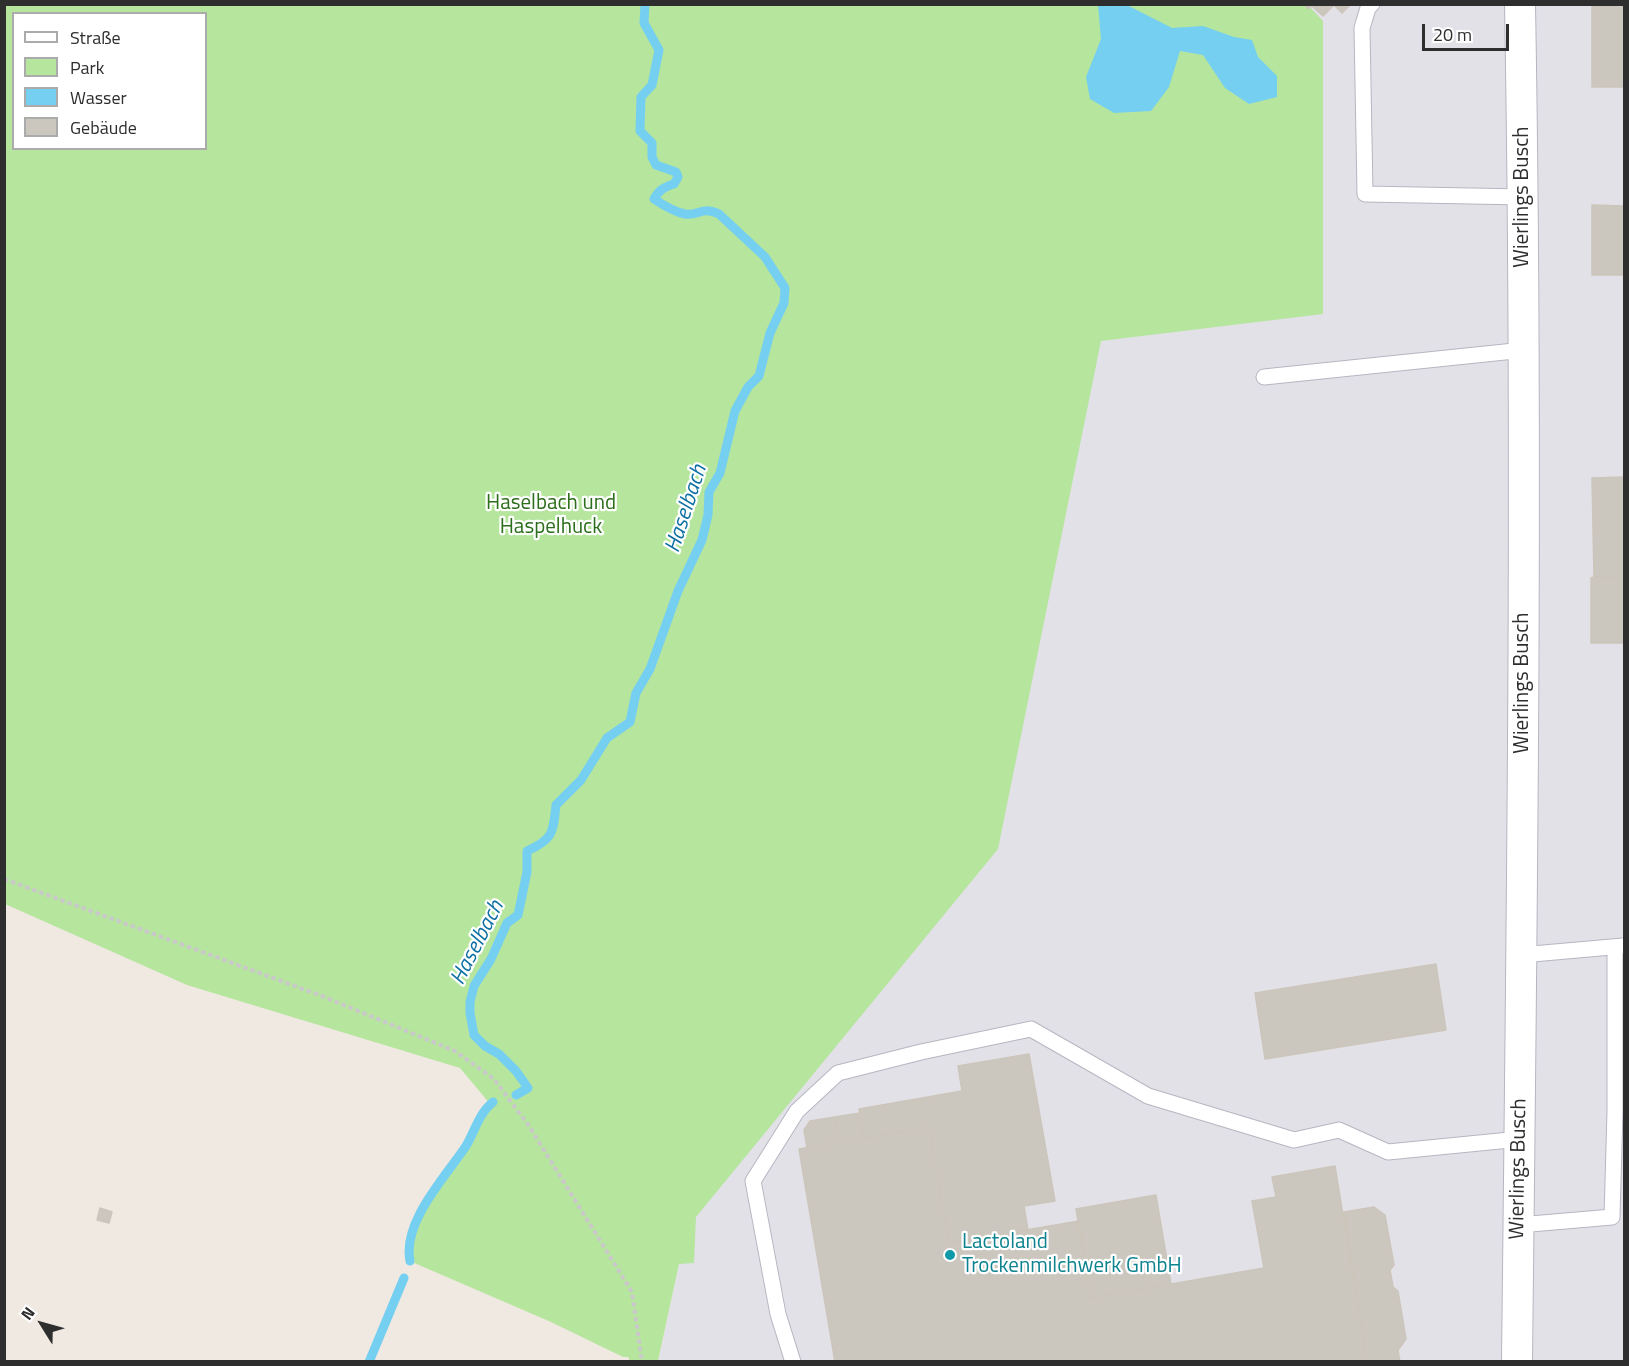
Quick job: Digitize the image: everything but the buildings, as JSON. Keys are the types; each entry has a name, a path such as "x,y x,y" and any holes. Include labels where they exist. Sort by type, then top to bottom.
{"street":[{"name":"Wierlings Busch","path":"1517,1362 1524,350 1521,4"}],"lane":[{"path":"1372,4 1368,8 1362,28 1365,195 1524,197"},
{"path":"1264,377 1524,350"},
{"path":"1519,1225 1612,1217 1620,947 1521,955"},
{"path":"793,1362 778,1314 753,1180 797,1111 838,1073 921,1052 1031,1029 1148,1096 1294,1140 1339,1130 1388,1152 1520,1139"}],"path":[{"path":"4,879 342,1005 455,1051 494,1079 529,1126 632,1292 642,1362"}],"shaded area":[{"path":"1054,5 1624,5 1624,1361 658,1362 690,1214"}],"green space":[{"name":"Haselbach und Haspelhuck","path":"1307,4 1323,21 1323,314 1101,341 998,849 696,1217 694,1263 679,1264 658,1361 630,1361 628,1357 623,1357 551,1322 412,1262 411,1247 421,1217 468,1147 491,1105 460,1068 187,985 5,904 5,5"}],"water":[{"path":"1098,5 1127,5 1172,28 1203,26 1234,37 1252,40 1258,57 1277,76 1277,97 1249,104 1225,88 1203,55 1180,51 1169,87 1151,111 1114,113 1090,99 1086,77 1101,39"}],"waterway":[{"name":"Haselbach","path":"516,1095 528,1088 516,1071 499,1054 485,1046 474,1035 470,1013 474,986 491,959 507,923 518,915 527,872 527,851 542,843 550,834 556,805 581,780 607,738 630,722 636,693 650,669 678,591 702,540 708,515 709,492 720,473 735,411 748,387 759,376 770,333 784,303 785,288 765,257 719,214 708,211 685,214 654,199 662,189 674,184 678,177 676,172 656,165 652,157 652,143 640,131 641,97 652,85 659,50 644,23 645,4"},
{"name":"Haselbach","path":"410,1261 409,1246 419,1215 437,1185 466,1146 484,1111 493,1102"},
{"name":"Haselbach","path":"369,1362 404,1278"}],"place":[{"name":"Lactoland Trockenmilchwerk GmbH","path":"950,1255"}]}
